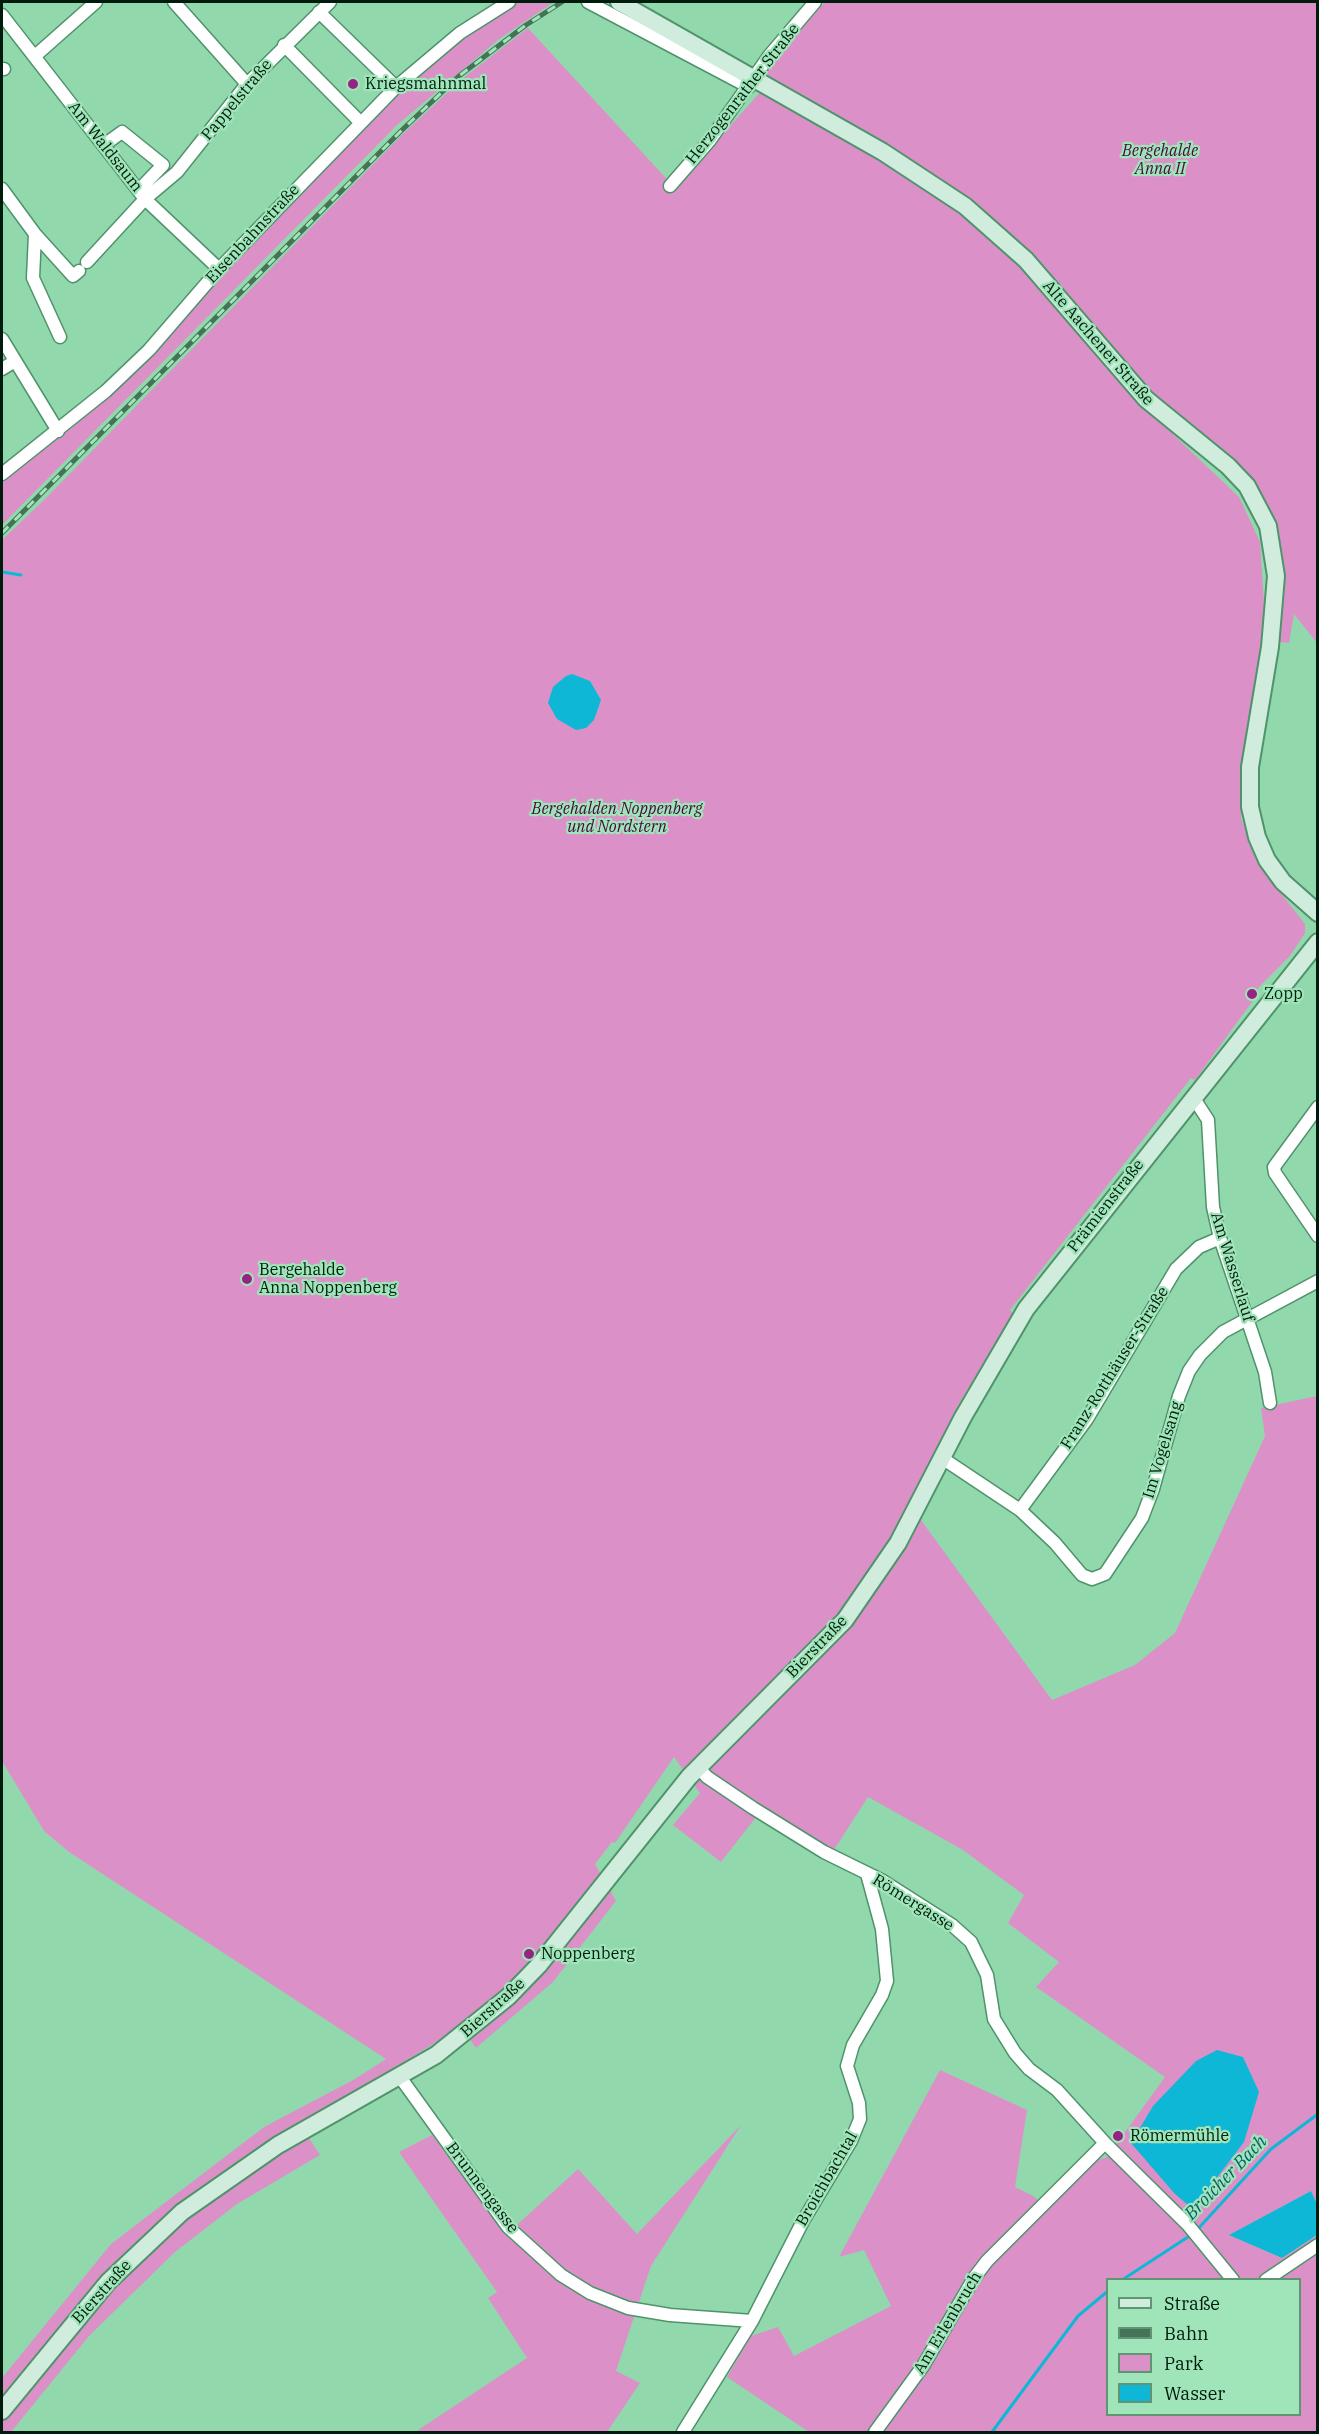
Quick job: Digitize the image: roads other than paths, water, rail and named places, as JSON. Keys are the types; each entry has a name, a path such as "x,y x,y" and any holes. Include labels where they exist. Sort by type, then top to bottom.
{"main road":[{"name":"Alte Aachener Straße","path":"619,2 751,83 893,158 933,183 973,213 1026,260 1146,399 1228,466 1247,486 1268,526 1276,576 1270,647 1250,767 1250,807 1257,837 1267,860 1282,882 1317,912"},
{"name":"Prämienstraße","path":"926,1491 1003,1345 1026,1309 1317,942"},
{"name":"Bierstraße","path":"2,2410 108,2282 182,2212 278,2145 400,2077 471,2030 532,1973 698,1767 844,1620 880,1572 926,1491"}],"street":[{"path":"34,56 96,2"},
{"path":"174,2 247,84"},
{"name":"Pappelstraße","path":"142,195 177,172 247,84 330,2"},
{"name":"Eisenbahnstraße","path":"2,474 58,431 149,350 219,269 359,121 460,33 509,2"},
{"name":"Alte Aachener Straße","path":"588,2 751,83"},
{"name":"Herzogenrather Straße","path":"670,186 710,140 769,56 815,2"},
{"path":"319,12 396,87"},
{"name":"Am Waldsaum","path":"2,15 142,195 219,269"},
{"path":"284,45 359,121"},
{"path":"2,189 35,234 73,276 142,195 163,165 123,132 104,145"},
{"path":"35,234 33,278 60,337"},
{"path":"2,339 58,431"},
{"path":"2,369 15,361"},
{"name":"Am Wasserlauf","path":"1193,1097 1208,1120 1213,1207 1220,1238 1265,1372 1270,1403"},
{"path":"1317,1107 1274,1167 1275,1173 1317,1236"},
{"name":"Franz-Rotthäuser-Straße","path":"1020,1510 1087,1419 1176,1269 1199,1247 1220,1238"},
{"path":"1247,1318 1301,1292 1317,1281"},
{"name":"Im Vogelsang","path":"1020,1510 1055,1544 1082,1575 1092,1579 1105,1574 1142,1518 1189,1371 1213,1340 1247,1318"},
{"path":"942,1458 1020,1510"},
{"name":"Römergasse","path":"698,1767 707,1777 753,1808 824,1852 883,1881 952,1925 971,1942 987,1975 994,2019 1015,2054 1029,2069 1057,2090 1105,2143 1188,2225 1231,2278"},
{"name":"Broichbachtal","path":"683,2433 752,2321 803,2221 851,2141 860,2118 859,2103 847,2066 853,2045 882,1995 887,1981 882,1929 867,1874"},
{"name":"Brunnengasse","path":"400,2077 508,2227 561,2275 590,2293 628,2308 670,2315 752,2321"},
{"name":"Am Erlenbruch","path":"875,2433 923,2366 974,2278 987,2261 1105,2143"},
{"path":"1269,2278 1317,2245"}],"water":[{"path":"572,674 590,681 601,700 594,720 586,728 576,730 557,719 548,703 553,687"},
{"path":"1217,2050 1243,2057 1259,2092 1244,2142 1200,2200 1189,2206 1174,2193 1131,2143 1153,2106 1196,2061"},
{"path":"1311,2191 1317,2204 1317,2235 1282,2258 1229,2235"}],"waterway":[{"path":"2,572 21,575"},
{"name":"Broicher Bach","path":"1196,2231 1271,2149 1318,2114"},
{"name":"Broicher Bach","path":"1125,2278 1191,2235"},
{"name":"Broicher Bach","path":"992,2432 1078,2316 1106,2293"}],"railway":[{"path":"2,533 401,131 459,76 526,25 562,2"}],"place":[{"name":"Kriegsmahnmal","path":"353,84"},
{"name":"Zopp","path":"1252,994"},
{"name":"Bergehalde Anna Noppenberg","path":"247,1279"},
{"name":"Noppenberg","path":"529,1954"},
{"name":"Römermühle","path":"1118,2136"}],"park label":[{"name":"Bergehalde Anna II","path":"1160,160"},
{"name":"Bergehalden Noppenberg und Nordstern","path":"617,818"}]}
